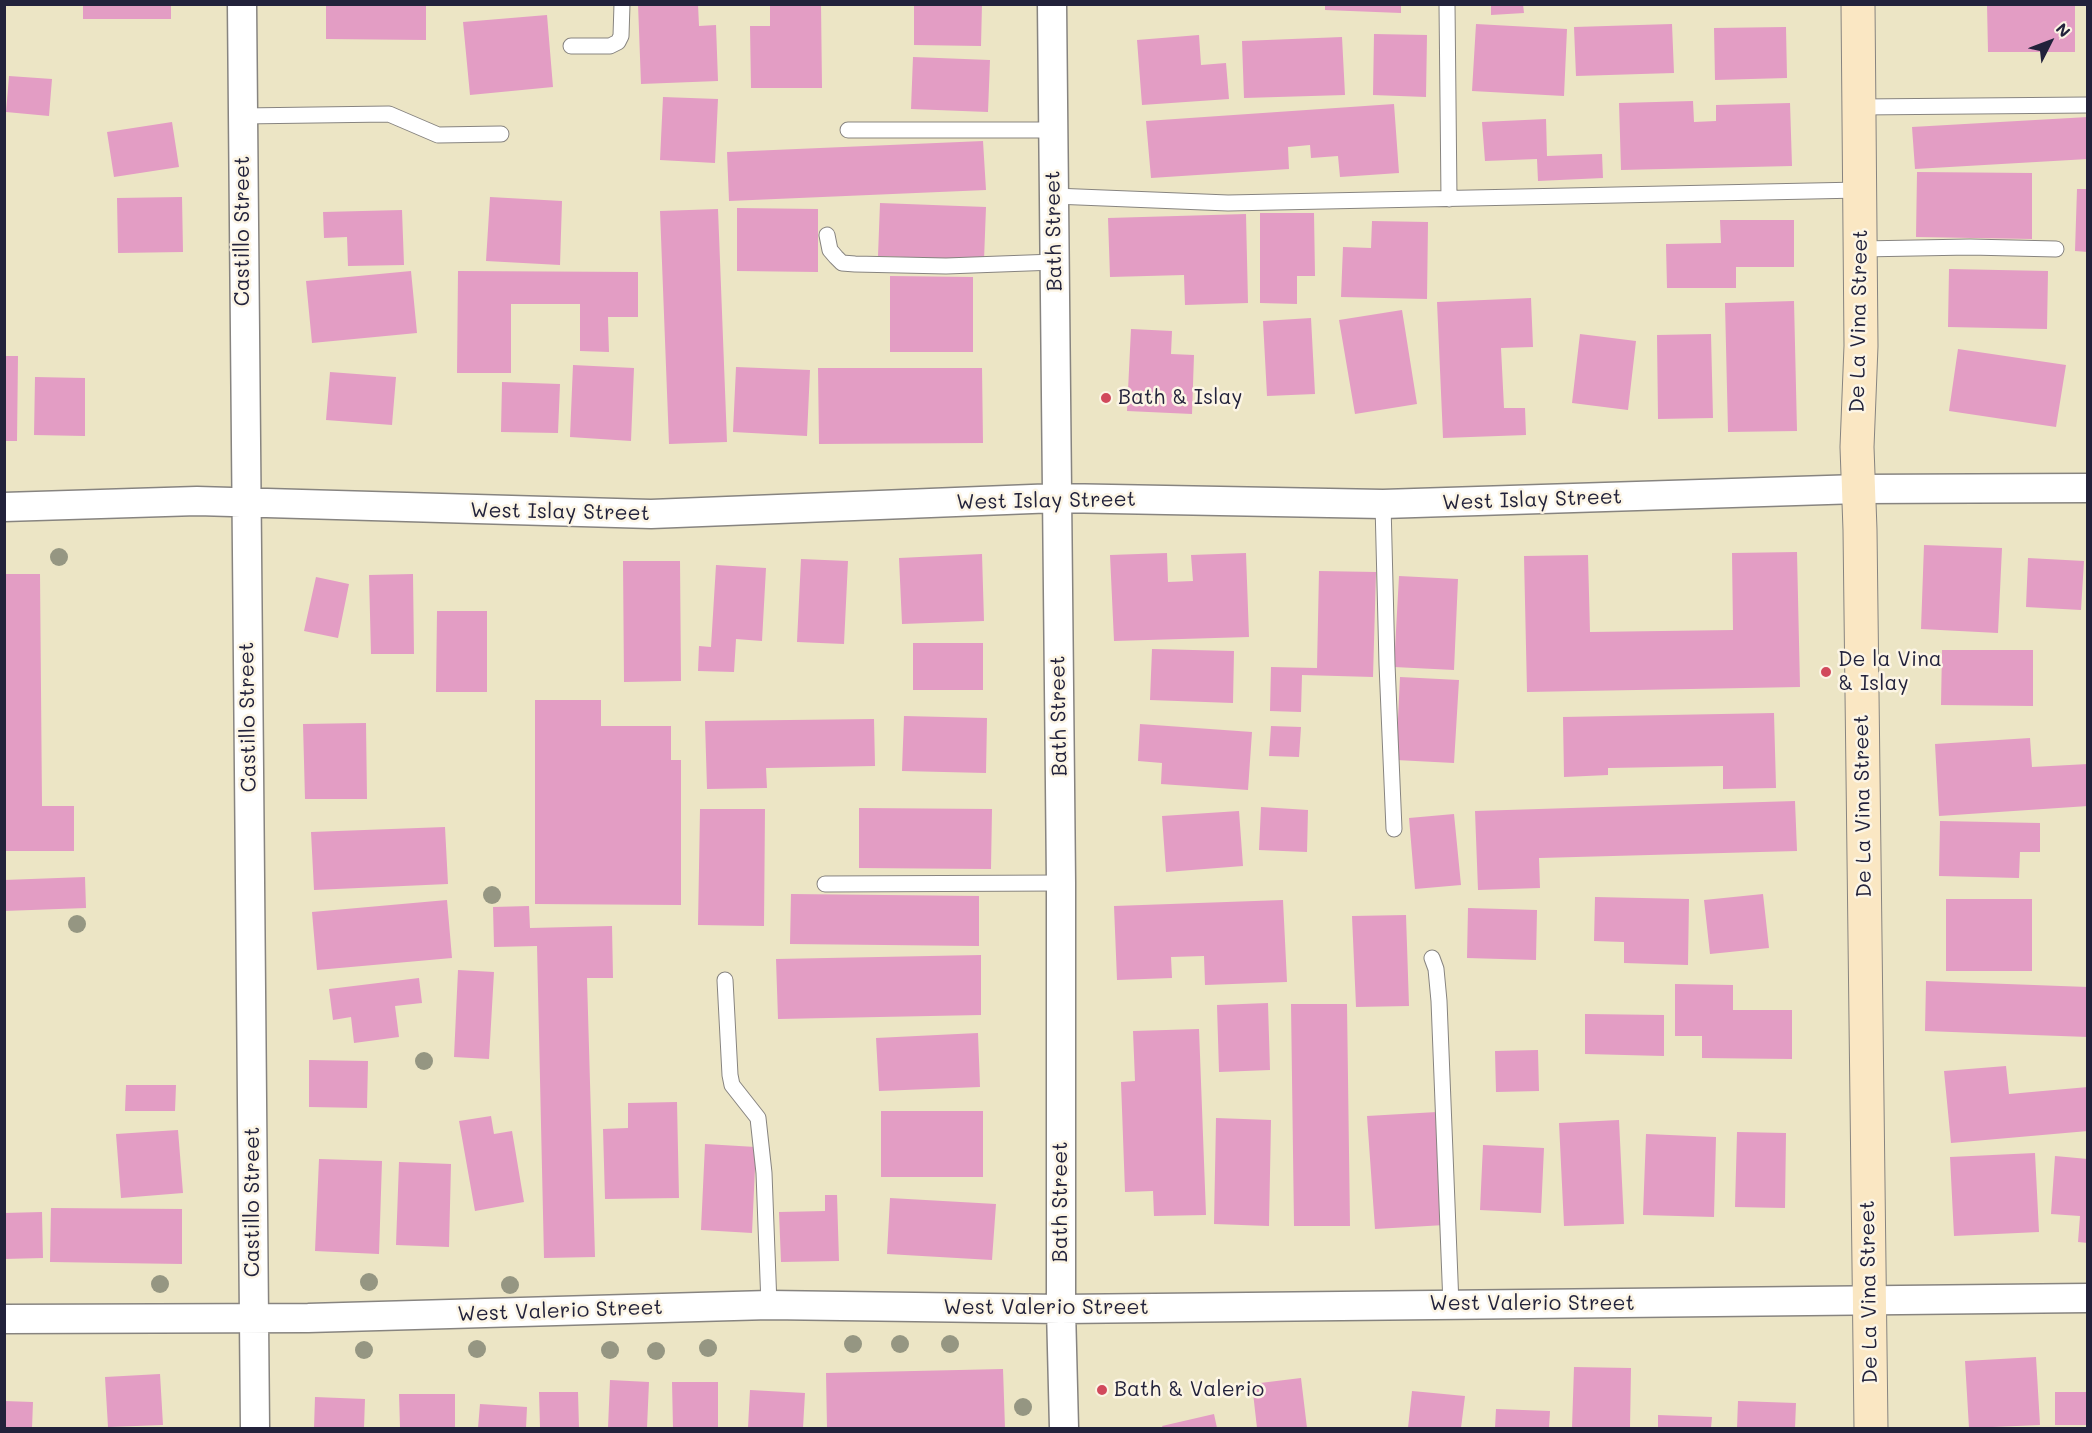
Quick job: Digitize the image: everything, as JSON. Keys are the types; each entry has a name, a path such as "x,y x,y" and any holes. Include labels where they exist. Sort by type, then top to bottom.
{"street":[{"name":"Castillo Street","path":"242,4 255,1428"},
{"name":"Bath Street","path":"1052,4 1061,883 1061,1309 1064,1428"},
{"name":"De La Vina Street","path":"1858,4 1861,346 1857,447 1871,1428"},
{"name":"West Islay Street","path":"4,507 193,501 651,514 1057,498 1383,504 1859,489 2088,488"},
{"name":"West Valerio Street","path":"4,1319 196,1318 207,1320 769,1305 1061,1309 2088,1298"}],"lane":[{"path":"571,46 609,46 618,42 621,36 622,4"},
{"path":"1447,4 1449,199"},
{"path":"1860,107 2088,105"},
{"path":"242,116 389,114 438,135 501,134"},
{"path":"848,130 1053,130"},
{"path":"1054,196 1228,203 1860,190"},
{"path":"827,235 830,250 842,262 849,263 946,266 1055,262"},
{"path":"1861,249 2056,249"},
{"path":"1383,504 1394,829"},
{"path":"825,884 1061,883"},
{"path":"1432,958 1436,969 1439,1000 1451,1305"},
{"path":"725,980 732,1085 758,1118 764,1173 769,1305"}],"building":[{"path":"83,4 171,4 171,19 83,19"},
{"path":"326,4 426,4 426,40 326,39"},
{"path":"638,4 698,4 699,26 716,25 718,81 641,84"},
{"path":"770,4 821,4 822,88 751,88 750,26 770,26"},
{"path":"914,4 982,4 981,46 914,45"},
{"path":"1325,4 1401,4 1401,13 1325,10"},
{"path":"1491,4 1523,4 1524,13 1491,15"},
{"path":"1987,4 2075,4 2075,52 1988,52"},
{"path":"547,15 553,87 470,95 463,22"},
{"path":"1476,24 1567,29 1564,96 1472,91"},
{"path":"1672,24 1674,73 1576,76 1574,27"},
{"path":"1786,27 1787,78 1715,80 1714,28"},
{"path":"1374,34 1427,35 1426,97 1373,95"},
{"path":"1199,35 1201,65 1226,63 1229,99 1142,105 1137,40"},
{"path":"1342,37 1345,95 1244,98 1242,41"},
{"path":"913,57 990,60 988,112 911,109"},
{"path":"9,76 52,79 49,116 6,112"},
{"path":"663,97 718,99 715,163 660,160"},
{"path":"1693,101 1694,122 1716,121 1716,105 1790,103 1792,166 1621,170 1619,103"},
{"path":"1394,104 1399,173 1340,177 1338,156 1311,158 1310,145 1288,147 1289,169 1151,178 1146,121"},
{"path":"2088,117 2088,159 1915,169 1912,127"},
{"path":"1546,119 1547,156 1602,154 1603,178 1538,181 1537,159 1485,161 1482,122"},
{"path":"172,122 179,167 114,177 107,132"},
{"path":"983,141 986,190 729,201 727,152"},
{"path":"1917,172 2032,173 2032,239 1916,237"},
{"path":"2077,189 2088,189 2088,252 2075,251"},
{"path":"182,197 183,252 118,253 117,198"},
{"path":"490,197 562,201 560,265 486,261"},
{"path":"880,203 986,207 984,260 878,256"},
{"path":"737,208 818,209 818,272 737,271"},
{"path":"718,209 727,442 669,444 660,211"},
{"path":"402,210 404,265 348,266 347,237 324,238 323,212"},
{"path":"1260,213 1314,213 1315,276 1297,276 1297,304 1260,303"},
{"path":"1246,214 1248,303 1185,305 1184,275 1110,277 1108,218"},
{"path":"1720,220 1794,220 1794,267 1736,267 1736,288 1667,288 1666,244 1721,243"},
{"path":"1372,221 1428,222 1427,299 1341,297 1343,247 1371,248"},
{"path":"1949,269 2048,271 2047,329 1948,327"},
{"path":"411,271 417,333 312,343 306,281"},
{"path":"458,271 638,272 638,317 608,317 609,352 580,351 580,304 511,304 511,373 457,373"},
{"path":"890,276 973,277 973,352 890,352"},
{"path":"1531,298 1533,347 1501,348 1504,408 1525,408 1526,435 1443,438 1437,302"},
{"path":"1794,301 1797,431 1728,432 1725,303"},
{"path":"1402,310 1417,404 1355,414 1339,320"},
{"path":"1311,318 1315,394 1267,396 1263,321"},
{"path":"1131,329 1172,331 1171,354 1194,355 1192,414 1127,411"},
{"path":"1580,334 1636,341 1628,410 1572,403"},
{"path":"1711,334 1713,418 1658,419 1657,335"},
{"path":"1958,349 2066,365 2056,427 1949,411"},
{"path":"4,356 18,356 17,441 4,441"},
{"path":"573,365 634,368 631,441 570,437"},
{"path":"736,367 810,370 807,436 733,432"},
{"path":"818,368 982,368 983,443 819,444"},
{"path":"330,372 396,377 392,425 326,420"},
{"path":"35,377 85,378 85,436 34,435"},
{"path":"502,382 560,384 558,433 501,432"},
{"path":"1924,545 2002,548 1998,633 1921,629"},
{"path":"1797,552 1800,687 1527,692 1524,556 1588,555 1590,632 1733,630 1732,553"},
{"path":"1167,553 1168,582 1193,581 1191,555 1246,553 1249,637 1114,641 1110,555"},
{"path":"982,554 984,621 902,624 899,558"},
{"path":"2028,558 2084,561 2081,610 2026,607"},
{"path":"801,559 848,561 844,644 797,642"},
{"path":"623,561 680,561 681,681 624,682"},
{"path":"716,565 766,568 762,641 736,639 734,672 698,671 699,646 711,647"},
{"path":"1319,571 1376,572 1373,677 1302,675 1301,712 1270,711 1271,667 1317,668"},
{"path":"4,574 40,574 42,806 74,806 74,851 4,851"},
{"path":"413,574 414,654 371,654 369,575"},
{"path":"1399,576 1458,579 1454,670 1394,667"},
{"path":"316,577 349,584 338,638 304,631"},
{"path":"437,611 487,611 487,692 436,692"},
{"path":"913,643 983,643 983,690 913,690"},
{"path":"1152,649 1234,651 1233,703 1150,700"},
{"path":"1942,650 2033,650 2033,706 1941,705"},
{"path":"1400,677 1459,680 1454,763 1396,760"},
{"path":"535,700 601,700 601,726 671,726 671,760 681,760 681,905 535,904"},
{"path":"1774,713 1776,788 1723,789 1723,766 1608,768 1608,775 1564,777 1563,717"},
{"path":"904,716 987,718 986,773 902,771"},
{"path":"874,719 875,766 766,768 767,788 707,789 705,721"},
{"path":"366,723 367,799 305,799 303,724"},
{"path":"1140,724 1252,732 1248,790 1161,784 1162,763 1138,761"},
{"path":"1271,726 1301,727 1299,757 1269,756"},
{"path":"2030,738 2032,767 2088,764 2088,806 1939,816 1935,744"},
{"path":"1795,801 1797,851 1539,858 1540,888 1478,890 1475,811"},
{"path":"1261,807 1308,810 1307,852 1259,850"},
{"path":"859,808 992,809 991,869 859,868"},
{"path":"700,809 765,809 764,926 698,925"},
{"path":"1239,811 1243,866 1166,872 1162,816"},
{"path":"1454,814 1461,885 1415,889 1409,818"},
{"path":"1940,821 2040,823 2040,852 2020,852 2019,878 1939,876"},
{"path":"445,827 448,884 314,890 311,832"},
{"path":"85,877 86,908 4,911 4,880"},
{"path":"791,894 979,896 979,946 790,944"},
{"path":"1763,894 1769,948 1710,954 1704,900"},
{"path":"1595,897 1689,899 1688,965 1624,963 1624,942 1594,941"},
{"path":"1946,899 2032,899 2032,971 1946,971"},
{"path":"447,900 452,958 317,970 312,912"},
{"path":"1283,900 1287,982 1205,985 1204,956 1171,957 1172,978 1117,980 1114,906"},
{"path":"529,906 530,928 612,926 613,978 587,978 595,1257 544,1258 537,946 494,947 493,907"},
{"path":"1468,908 1537,910 1536,960 1467,958"},
{"path":"1406,915 1409,1006 1356,1007 1352,916"},
{"path":"981,955 981,1015 778,1019 776,959"},
{"path":"458,970 494,972 489,1059 454,1057"},
{"path":"419,978 422,1003 395,1006 399,1037 354,1043 351,1017 333,1020 329,989"},
{"path":"1926,981 2088,987 2088,1037 1925,1031"},
{"path":"1675,984 1733,985 1733,1010 1792,1010 1792,1059 1702,1058 1702,1036 1675,1036"},
{"path":"1268,1003 1270,1070 1219,1072 1217,1005"},
{"path":"1291,1004 1347,1004 1350,1226 1294,1226"},
{"path":"1585,1014 1664,1015 1664,1056 1585,1054"},
{"path":"1199,1029 1206,1215 1154,1216 1153,1191 1125,1192 1121,1082 1135,1081 1133,1031"},
{"path":"978,1033 980,1087 879,1091 876,1038"},
{"path":"1538,1050 1539,1091 1496,1092 1495,1051"},
{"path":"309,1060 368,1061 367,1108 309,1107"},
{"path":"2006,1066 2009,1094 2088,1087 2088,1131 1951,1143 1944,1071"},
{"path":"126,1085 176,1085 175,1111 125,1111"},
{"path":"677,1102 679,1198 605,1199 603,1129 628,1128 628,1103"},
{"path":"881,1111 983,1111 983,1177 881,1177"},
{"path":"1437,1112 1445,1225 1375,1229 1367,1116"},
{"path":"491,1116 494,1134 512,1131 524,1202 475,1211 459,1121"},
{"path":"1216,1118 1271,1120 1269,1226 1214,1224"},
{"path":"1619,1120 1624,1224 1564,1226 1559,1123"},
{"path":"178,1130 183,1193 121,1198 116,1134"},
{"path":"1737,1132 1786,1133 1785,1208 1735,1207"},
{"path":"1646,1134 1716,1137 1714,1217 1643,1215"},
{"path":"705,1144 756,1147 752,1233 701,1230"},
{"path":"1483,1145 1544,1148 1541,1213 1480,1210"},
{"path":"2035,1153 2039,1232 1954,1236 1950,1157"},
{"path":"2055,1156 2088,1159 2088,1243 2078,1242 2080,1216 2051,1214"},
{"path":"319,1159 382,1161 379,1254 315,1251"},
{"path":"399,1162 451,1164 449,1247 396,1245"},
{"path":"825,1195 837,1195 839,1261 781,1262 779,1212 825,1211"},
{"path":"890,1198 996,1204 992,1260 887,1254"},
{"path":"51,1208 182,1209 182,1264 50,1262"},
{"path":"42,1212 43,1258 4,1259 4,1213"},
{"path":"2036,1357 2040,1425 1969,1428 1965,1361"},
{"path":"1574,1367 1631,1368 1630,1428 1572,1428"},
{"path":"1003,1369 1005,1428 827,1428 826,1373"},
{"path":"160,1374 163,1425 108,1427 105,1377"},
{"path":"1301,1378 1307,1428 1257,1428 1252,1384"},
{"path":"610,1380 649,1382 647,1428 608,1428"},
{"path":"672,1382 718,1382 718,1428 673,1428"},
{"path":"750,1390 805,1393 803,1428 748,1428"},
{"path":"1412,1391 1465,1396 1461,1428 1408,1428"},
{"path":"539,1392 578,1392 579,1428 540,1428"},
{"path":"2055,1392 2088,1392 2088,1425 2055,1425"},
{"path":"399,1394 455,1394 455,1428 400,1428"},
{"path":"315,1397 365,1399 364,1428 314,1428"},
{"path":"4,1401 33,1402 32,1428 4,1428"},
{"path":"1738,1401 1796,1403 1795,1428 1737,1428"},
{"path":"480,1404 527,1407 526,1428 478,1428"},
{"path":"1496,1409 1550,1411 1549,1428 1495,1428"},
{"path":"1214,1414 1217,1428 1163,1428 1162,1426"},
{"path":"1658,1415 1712,1417 1711,1428 1658,1428"}],"place":[{"name":"Bath & Islay","path":"1106,398"},
{"name":"De la Vina & Islay","path":"1826,672"},
{"name":"Bath & Valerio","path":"1102,1390"}]}
